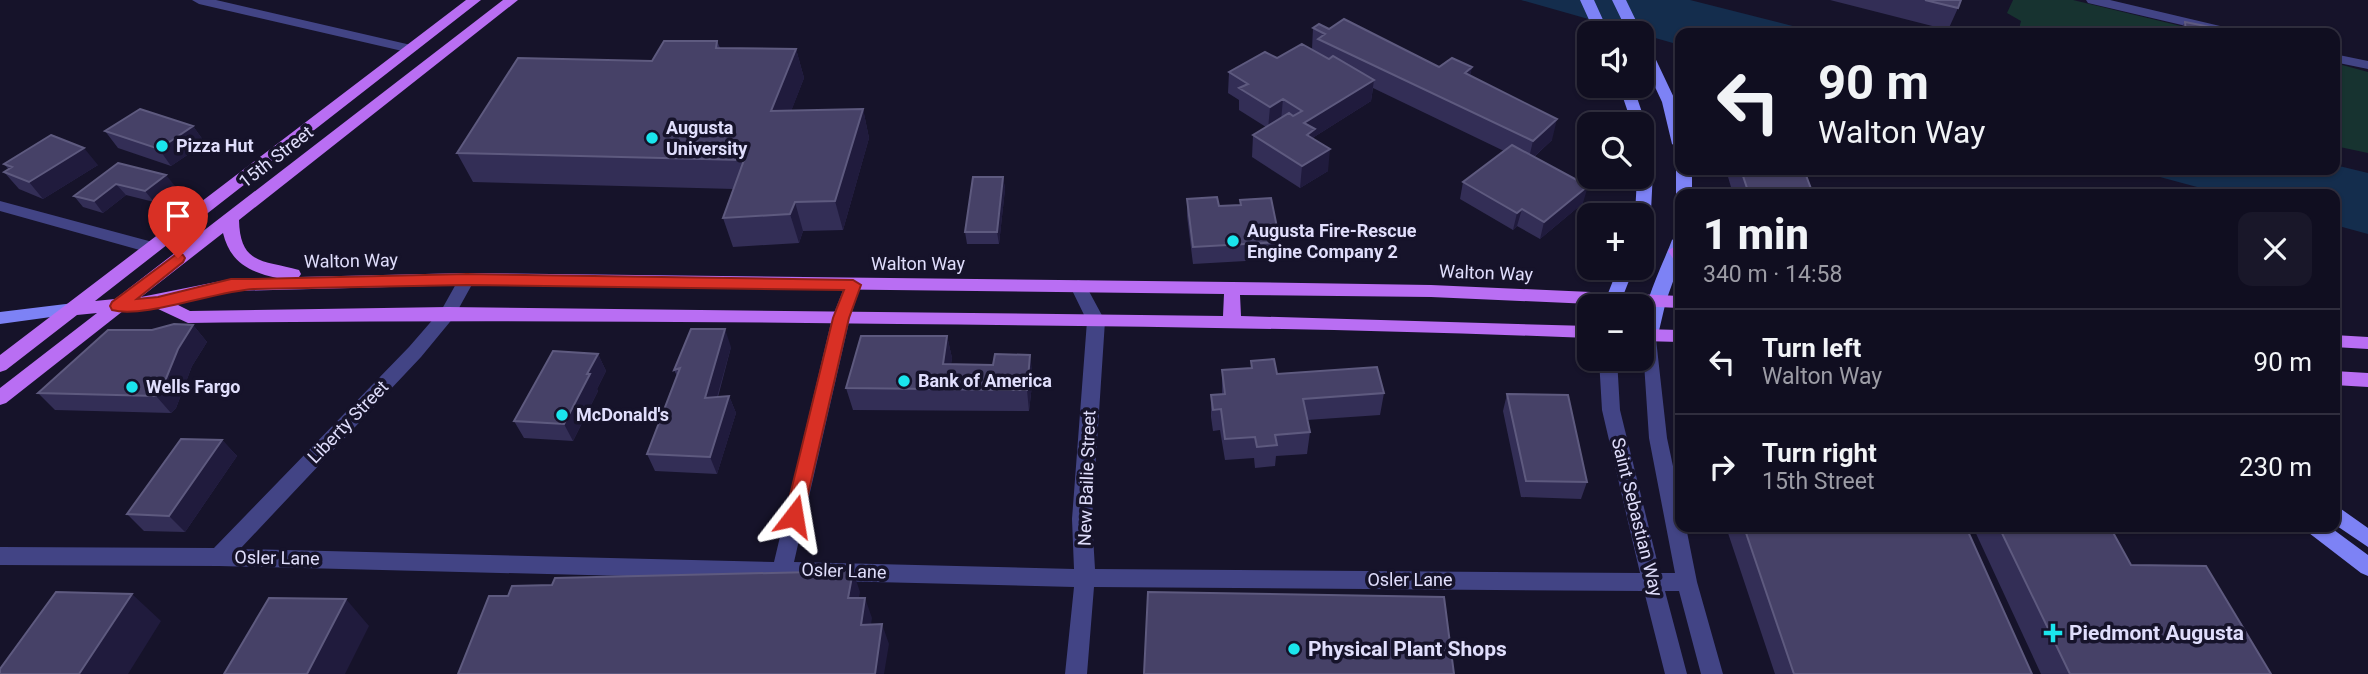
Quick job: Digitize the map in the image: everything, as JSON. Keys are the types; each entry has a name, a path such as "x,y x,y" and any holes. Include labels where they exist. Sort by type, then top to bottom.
{"main road":[{"name":"15th Street","path":"0,365 474,0"},
{"name":"15th Street","path":"0,398 511,0"},
{"path":"1587,0 1597,21"},
{"path":"1619,0 1630,21"},
{"path":"1654,72 1668,102 1675,126"},
{"path":"231,218 230,238 236,254 271,272 369,281"},
{"name":"Saint Sebastian Way","path":"1654,310 1675,258"},
{"name":"Walton Way","path":"0,318 158,302 231,285 467,279 1432,291 1577,301"},
{"path":"1232,322 1233,288"},
{"name":"Walton Way","path":"1654,301 1675,302"},
{"path":"158,302 188,317 448,313 1232,322 1577,332"},
{"path":"1654,335 1675,336"},
{"path":"2340,341 2368,343"},
{"path":"2340,378 2368,380"},
{"path":"2340,517 2368,539"},
{"path":"2322,532 2368,567"}],"street":[{"path":"199,0 411,49"},
{"path":"2093,0 2211,28"},
{"path":"2340,59 2368,65"},
{"path":"0,206 154,248"},
{"name":"Liberty Street","path":"219,557 415,352 448,313 467,279"},
{"path":"782,569 841,318 853,285"},
{"path":"1078,286 1096,321"},
{"name":"New Bailie Street","path":"1076,674 1085,578 1082,519 1096,321"},
{"name":"Saint Sebastian Way","path":"1609,371 1611,410 1676,674"},
{"name":"Saint Sebastian Way","path":"1650,371 1658,438 1675,522"},
{"name":"Saint Sebastian Way","path":"1677,532 1687,582 1712,674"},
{"name":"Osler Lane","path":"0,556 219,557 1085,578 1687,582"}],"green space":[{"path":"2013,0 2073,0 2189,28 2019,28 2021,21 2007,13"},
{"path":"2340,64 2368,72 2368,153 2340,147"}],"water":[{"path":"1521,0 1690,0 1800,28 1675,28 1675,44 1654,38 1654,21 1595,21"},
{"path":"2340,166 2368,173 2368,234 2340,226 2340,189 2204,189 2153,175 2340,175"}],"building":[{"path":"1925,0 1961,0 1958,8"},
{"path":"1344,19 1439,67 1452,58 1472,67 1465,73 1557,119 1533,141 1318,39 1325,34 1313,28 1319,24 1329,29"},
{"path":"2185,22 2211,28 2186,28"},
{"path":"664,41 717,41 716,48 796,49 771,111 863,109 835,201 795,202 790,214 723,218 744,160 457,153 518,58 652,61"},
{"path":"1302,44 1329,59 1333,56 1374,80 1304,123 1315,129 1307,135 1330,149 1302,166 1253,135 1289,113 1293,116 1302,111 1283,99 1270,107 1239,88 1248,84 1229,72 1265,52 1277,58"},
{"path":"140,109 193,126 159,149 105,131"},
{"path":"51,135 84,148 29,182 4,172 12,167 4,164"},
{"path":"1512,145 1577,180 1577,189 1584,189 1544,222 1522,209 1517,213 1463,182"},
{"path":"118,163 166,175 145,191 116,184 94,201 74,196"},
{"path":"1743,175 1806,175 1811,189 1747,189"},
{"path":"973,177 1003,177 997,232 965,232"},
{"path":"1217,197 1219,206 1241,205 1240,200 1271,198 1280,242 1193,247 1187,199"},
{"path":"174,324 193,325 178,349 161,391 156,396 38,393 108,330 152,330"},
{"path":"691,329 725,329 705,398 729,396 710,457 647,454 680,368 674,370"},
{"path":"861,336 947,336 943,364 993,365 995,354 1030,355 1027,390 846,388"},
{"path":"553,351 598,354 564,424 514,421"},
{"path":"1274,359 1277,374 1377,367 1384,393 1303,399 1310,432 1275,435 1277,445 1257,447 1255,437 1225,439 1221,409 1213,410 1211,395 1225,394 1222,370 1252,368 1251,361"},
{"path":"1507,394 1568,395 1587,482 1526,481"},
{"path":"181,439 222,440 169,516 127,514"},
{"path":"1746,532 1968,532 2032,674 1794,674"},
{"path":"2001,532 2113,532 2131,565 2206,566 2271,674 2070,674"},
{"path":"853,571 848,598 865,598 861,625 882,624 875,674 458,674 489,596 508,596 512,586 552,585 555,578"},
{"path":"56,592 132,594 79,674 0,674 0,669"},
{"name":"Physical Plant Shops","path":"1148,592 1444,597 1454,674 1144,674"},
{"path":"269,598 346,599 307,674 224,674"}],"place":[{"name":"Augusta University","path":"652,138"},
{"name":"Pizza Hut","path":"162,146"},
{"name":"Augusta Fire-Rescue Engine Company 2","path":"1233,241"},
{"name":"Bank of America","path":"904,381"},
{"name":"Wells Fargo","path":"132,387"},
{"name":"McDonald's","path":"562,415"},
{"name":"Piedmont Augusta","path":"2053,633"},
{"name":"Physical Plant Shops","path":"1294,649"}],"route":[{"path":"178,258 118,306 158,302 231,285 254,284 467,279 853,285 841,318 794,516"}]}
